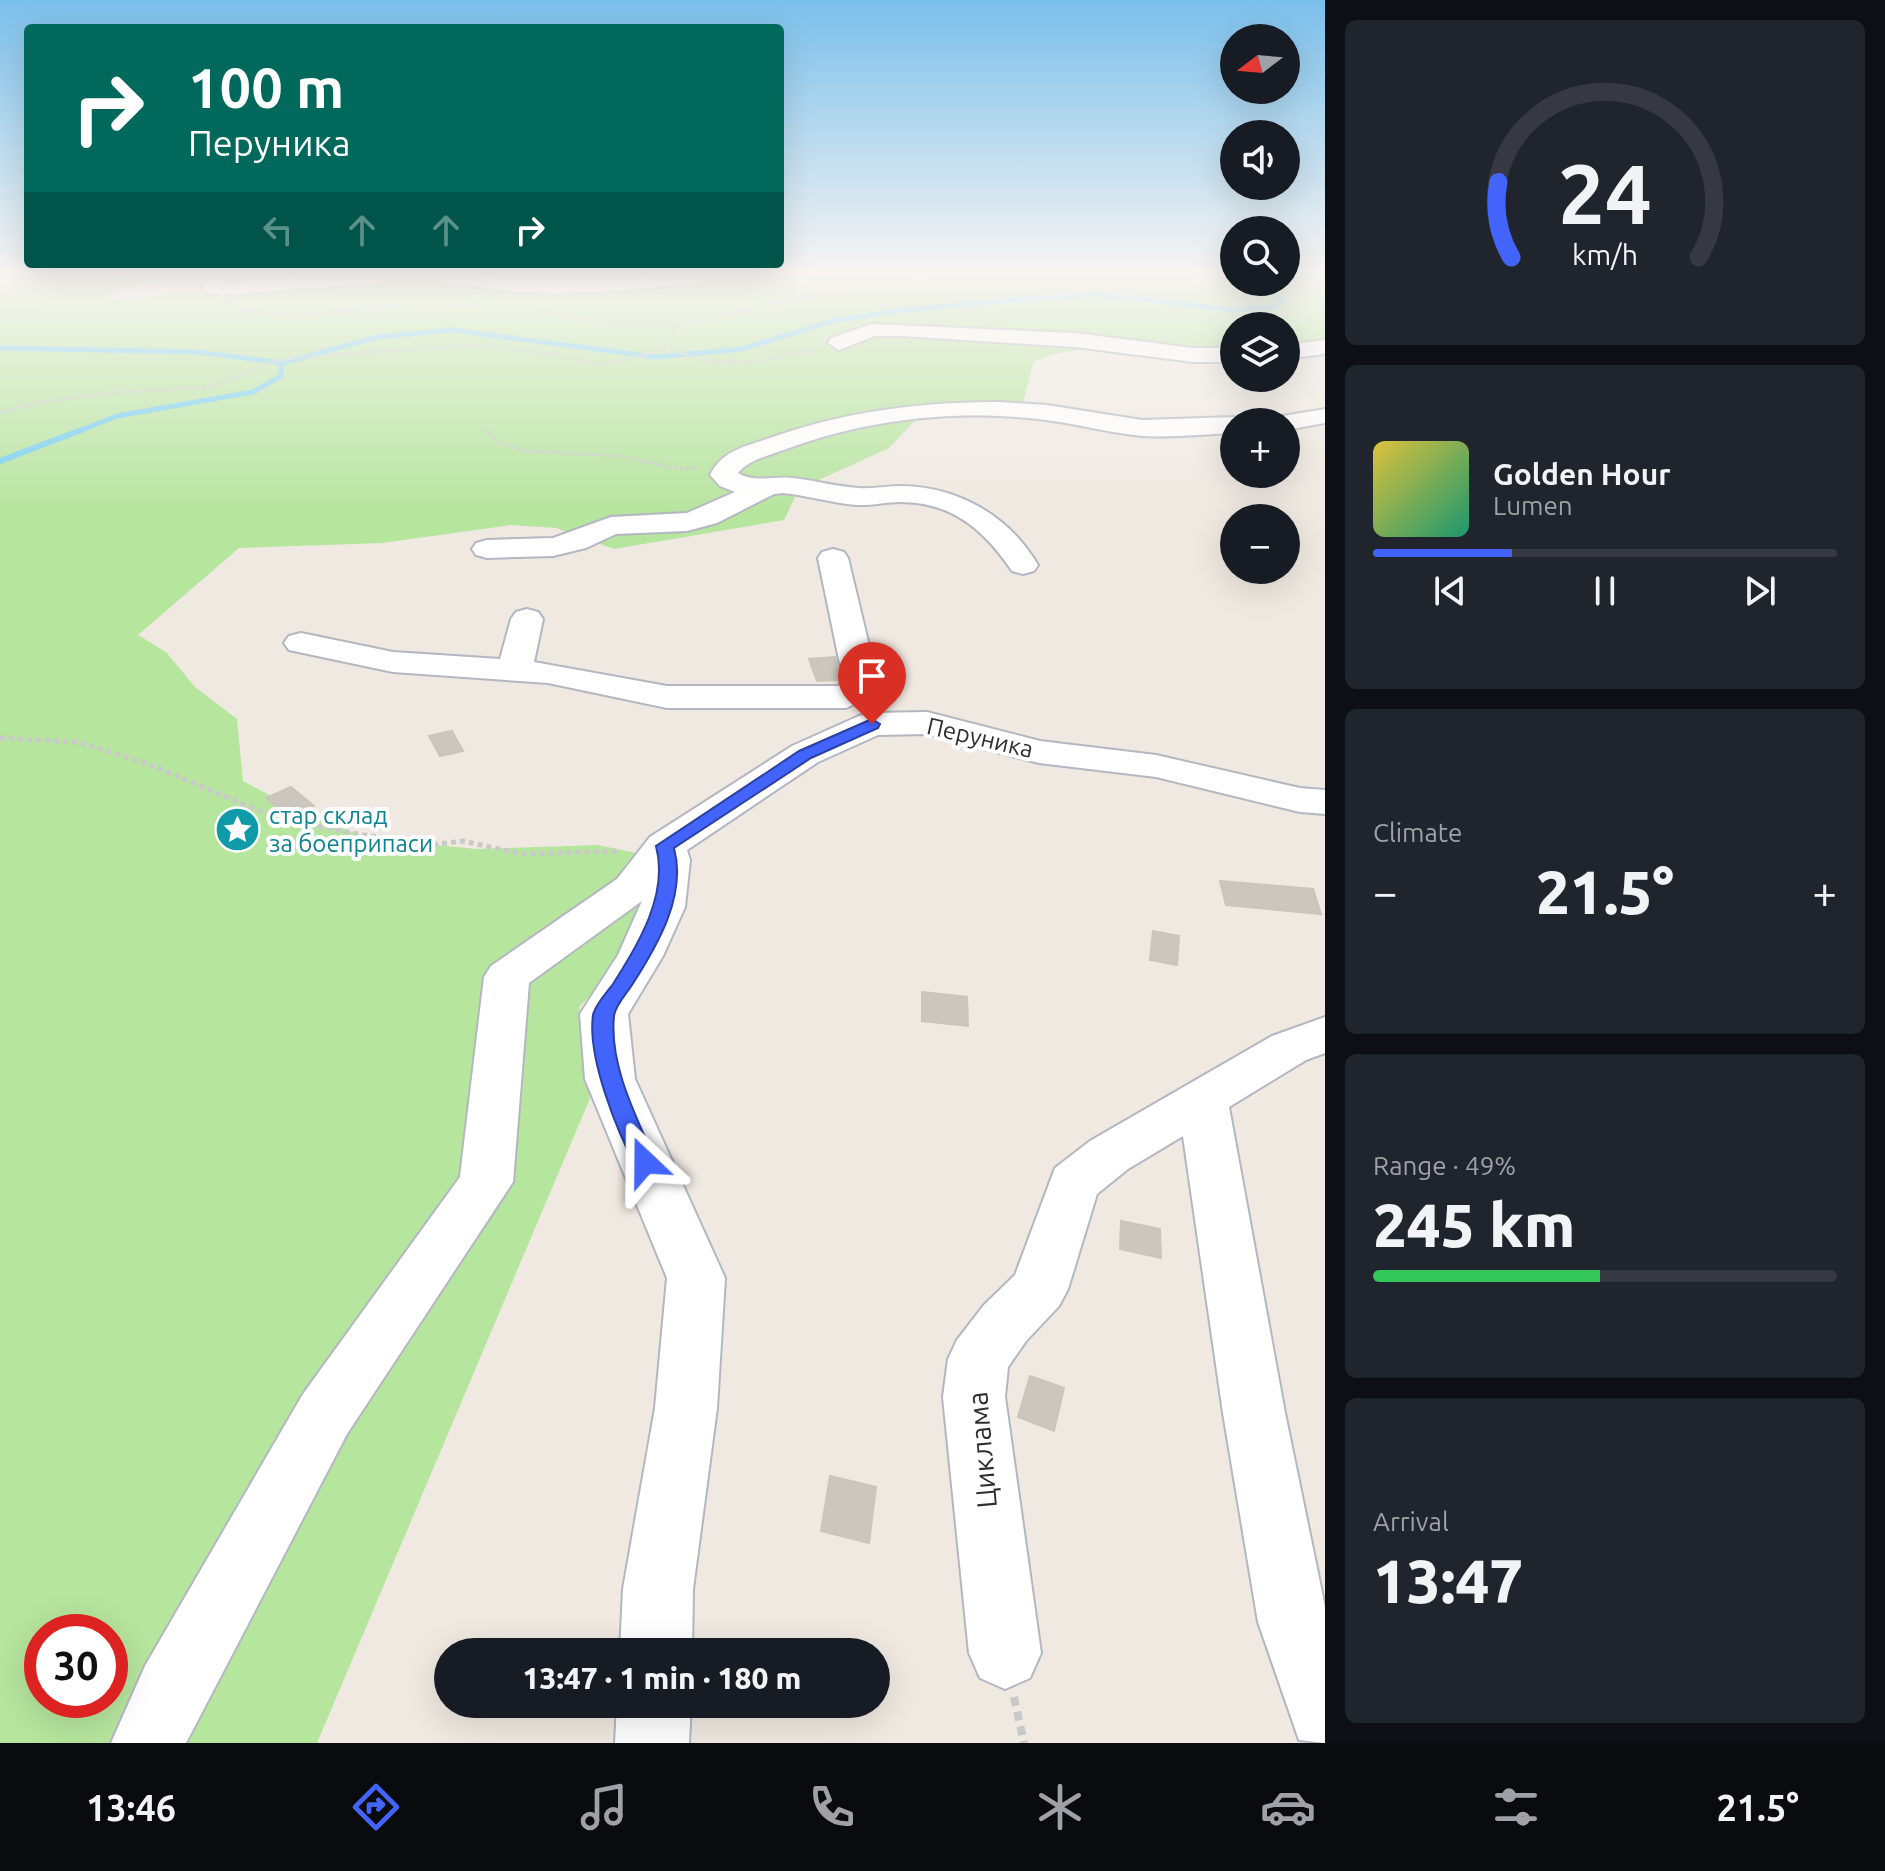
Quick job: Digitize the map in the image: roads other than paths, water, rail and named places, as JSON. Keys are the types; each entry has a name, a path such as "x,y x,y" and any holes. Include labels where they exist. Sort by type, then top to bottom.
{"street":[{"path":"1164,351 1220,355"},
{"path":"1023,565 1014,545 992,527 960,507 926,496 859,497 815,492 794,486 766,487 730,482 724,475 736,459 754,452 856,420 923,411 1038,412 1144,428 1220,425"},
{"path":"1300,420 1325,416"},
{"path":"487,549 553,547 576,542 611,526 687,522 707,517 766,487"},
{"path":"301,643 408,664 515,669 667,697 846,697 858,690 860,679 833,558"},
{"path":"515,669 527,619"},
{"path":"846,697 872,724"},
{"name":"Перуника","path":"148,1743 171,1692 325,1414 486,1182 507,977 632,888 665,846 805,754 872,724 927,723 1039,752 1156,766 1300,800 1325,802"},
{"path":"656,1638 658,1589 686,1408 696,1278 610,1079 604,1014 640,956 663,907 669,860 665,846"},
{"name":"Циклама","path":"1005,1653 974,1397 978,1359 1005,1323 1039,1289 1074,1183 1109,1155 1203,1102 1289,1048 1325,1034"},
{"path":"1203,1102 1254,1413 1293,1622 1325,1714"},
{"path":"652,1743 653,1718"}],"waterway":[{"path":"165,351 198,352 282,363"},
{"path":"282,363 325,351"},
{"path":"613,351 656,357 717,351"},
{"path":"79,431 117,416 253,392 281,376 282,363"},
{"path":"0,461 84,429"}],"place":[{"name":"стар склад за боеприпаси","path":"238,830"}]}
